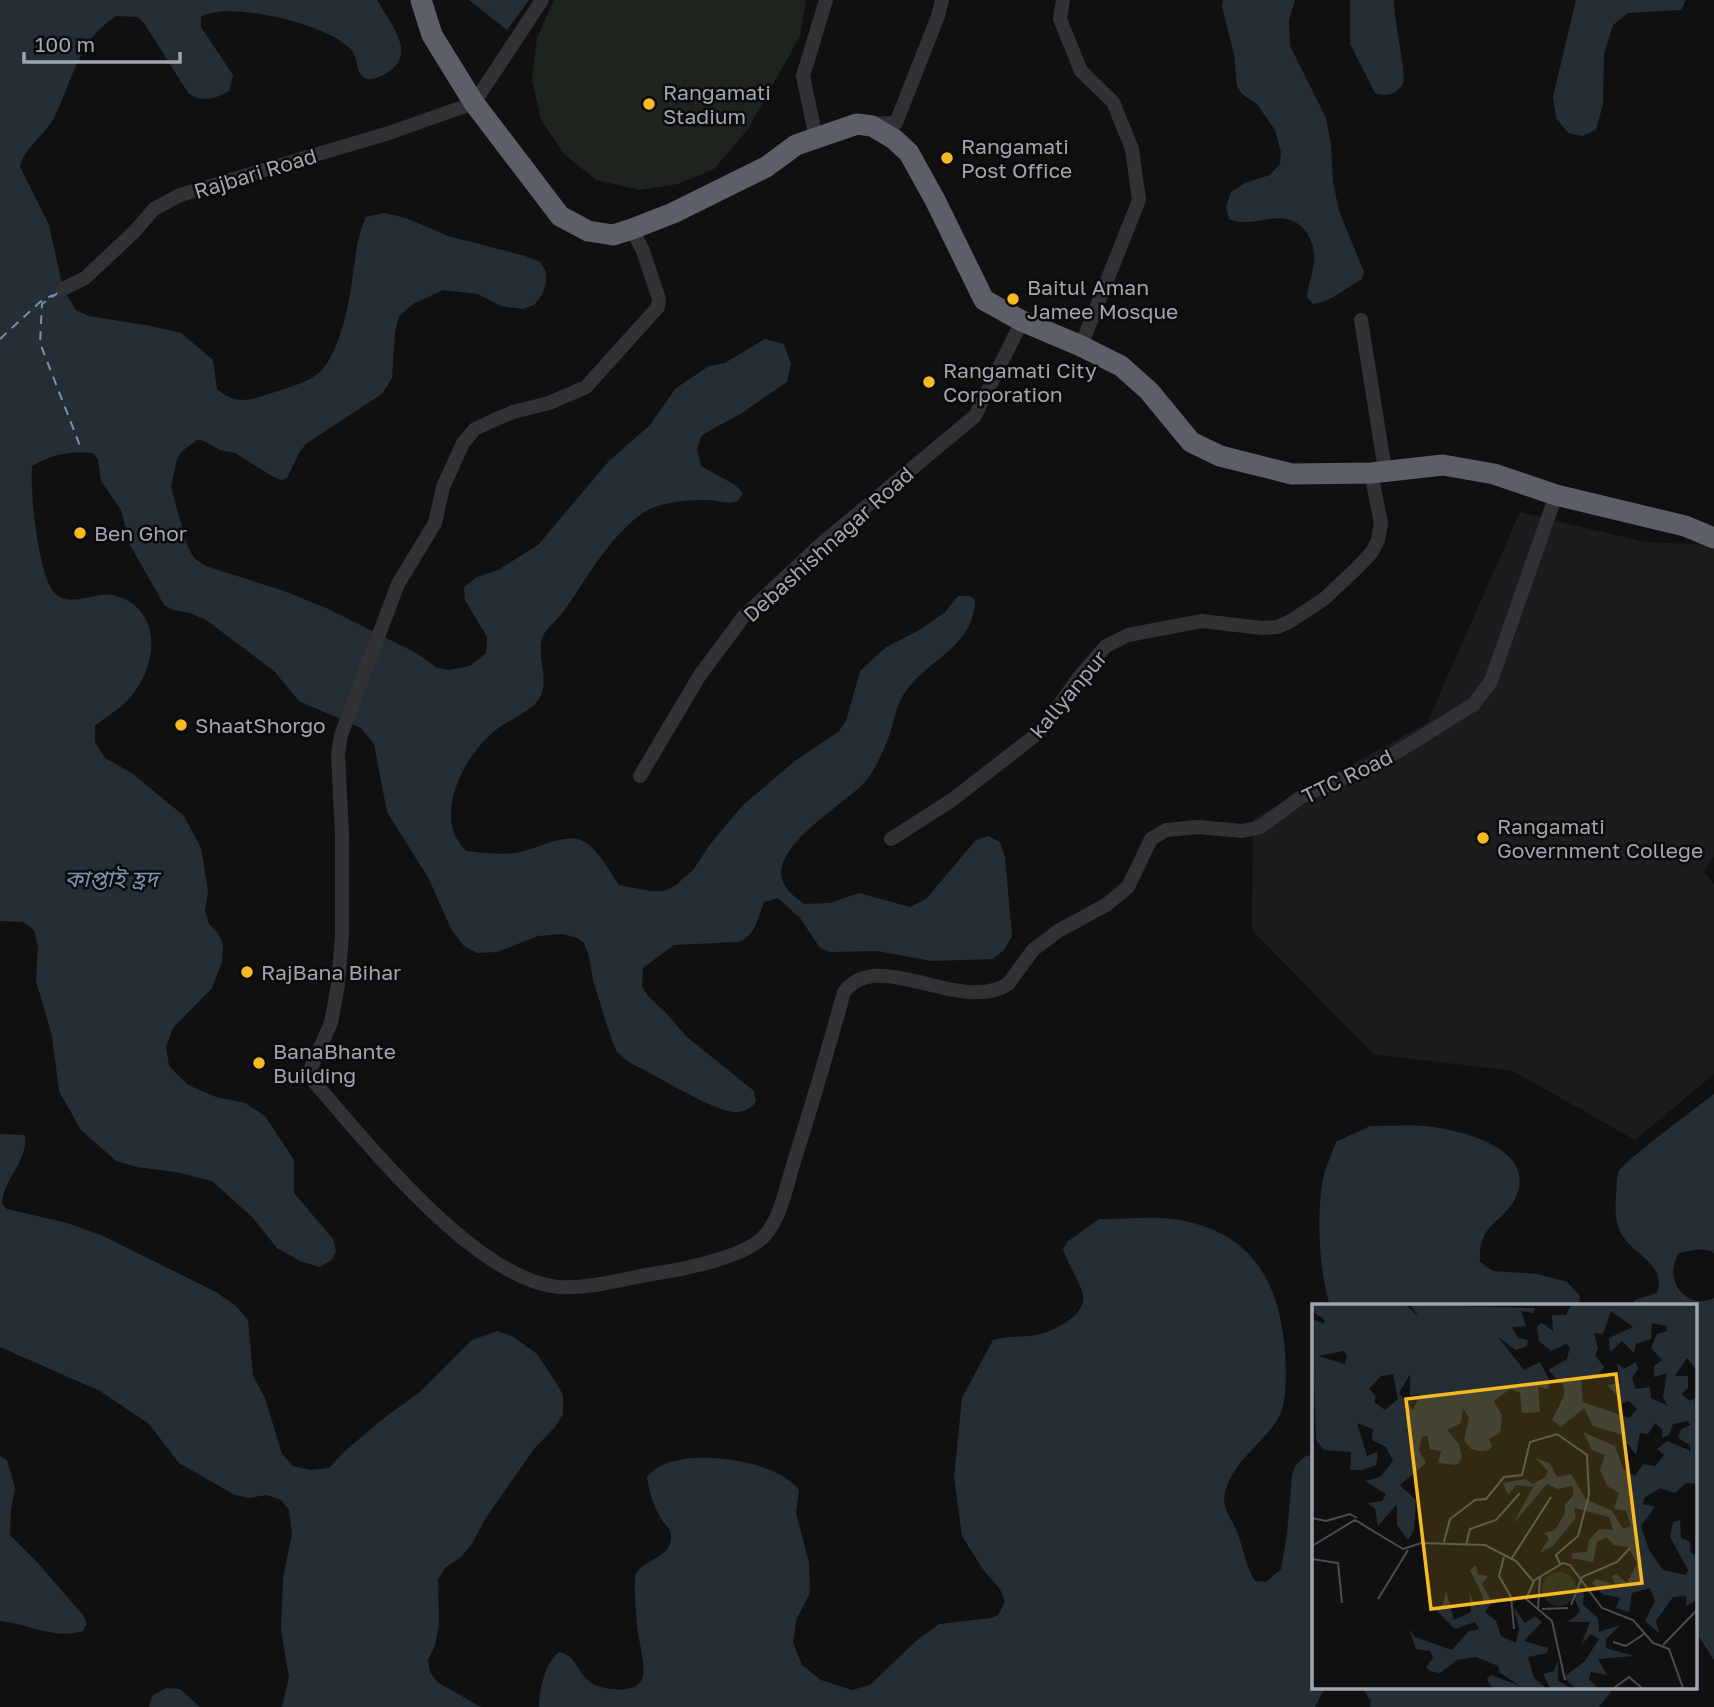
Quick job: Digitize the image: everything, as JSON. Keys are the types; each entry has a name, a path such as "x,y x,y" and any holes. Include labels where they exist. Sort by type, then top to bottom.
{"highway":[{"path":"421,0 432,35 474,103 560,216 588,231 612,234 632,229 673,213 766,167 796,145 857,124 872,126 894,139 909,153 984,300 1022,321 1121,366 1149,391 1191,442 1220,456 1292,474 1378,471 1443,465 1494,474 1556,495 1685,526 1714,538"}],"street":[{"path":"474,103 542,0"},
{"path":"816,138 803,76 826,0"},
{"path":"857,124 896,123 942,0"},
{"path":"1063,0 1060,19 1082,71 1113,102 1132,149 1139,200 1081,346"},
{"name":"Rajbari Road","path":"63,289 85,278 135,231 153,209 180,195 389,133 474,103"},
{"name":"TTC Road","path":"632,229 643,251 659,299 658,307 586,387 550,403 513,412 494,420 475,429 463,443 443,487 435,523 398,584 341,735 338,754 342,834 342,935 338,985 331,1023 311,1068 312,1076 359,1134 432,1211 479,1253 531,1281 556,1287 582,1287 682,1270 757,1244 775,1220 844,992 852,982 864,976 884,975 948,990 989,993 1002,988 1033,950 1058,931 1106,905 1128,887 1152,839 1166,830 1198,827 1242,831 1260,827 1304,795 1380,762 1474,704 1491,681 1556,495"},
{"name":"kallyanpur","path":"891,839 952,800 1041,731 1079,677 1106,646 1128,635 1202,621 1262,628 1277,627 1324,599 1372,552 1378,540 1381,523 1378,471 1361,320"},
{"name":"Debashishnagar Road","path":"640,776 700,675 744,616 820,545 975,416 1022,321"}],"shaded area":[{"name":"Rangamati Stadium","path":"554,0 806,0 800,36 748,129 714,169 678,184 640,190 596,180 564,154 541,120 532,80 537,38"},
{"name":"Rangamati Government College","path":"1520,512 1644,542 1714,545 1714,856 1704,872 1714,884 1714,1074 1635,1140 1513,1071 1373,1054 1252,930 1253,819 1427,723"}],"water":[{"name":"কাপ্তাই হ্রদ","path":"0,0 377,0 379,3 400,42 400,60 383,75 370,79 361,75 353,52 342,42 303,24 233,11 214,12 201,17 201,27 233,75 229,91 209,99 188,93 138,17 116,16 88,43 54,118 29,148 20,167 49,225 63,289 76,310 89,316 181,333 213,360 217,389 237,400 257,398 310,379 328,362 343,325 359,238 366,217 384,213 406,218 448,236 540,262 546,272 542,295 534,305 523,309 501,306 478,294 443,290 413,304 399,316 395,332 392,378 382,394 307,443 300,451 287,478 281,480 272,476 235,453 220,450 202,440 197,440 182,451 177,459 171,487 187,545 194,558 206,566 284,591 326,608 418,654 437,668 449,670 470,666 486,653 487,637 465,600 464,587 477,577 498,570 538,545 609,461 650,425 676,388 709,366 725,363 765,339 784,344 791,364 787,382 742,413 702,435 697,449 701,466 735,485 743,493 738,501 681,501 655,507 640,515 617,536 543,636 541,652 544,684 539,699 483,742 459,779 451,807 451,820 455,835 466,851 515,853 563,839 581,840 593,849 619,885 664,891 676,885 693,870 711,843 743,805 795,761 838,732 846,721 860,671 885,648 921,629 945,612 958,596 970,596 975,600 973,616 967,629 903,696 889,736 868,778 797,841 787,855 782,869 783,882 792,894 805,904 830,903 859,893 910,907 926,899 976,840 988,836 1000,842 1005,857 1012,936 1004,950 993,959 932,961 877,951 830,952 820,948 800,918 778,898 764,902 755,926 744,940 674,945 643,968 642,986 648,996 687,1037 754,1091 756,1102 742,1111 727,1111 684,1092 630,1063 617,1052 593,980 589,956 584,943 578,938 562,934 538,936 497,952 477,953 464,946 451,929 429,879 387,812 374,744 361,728 299,701 274,671 206,620 164,605 130,545 121,510 101,481 98,459 93,453 61,454 32,466 36,531 48,581 53,591 66,599 106,594 129,601 148,623 151,638 151,652 141,682 124,704 95,726 95,742 105,758 133,774 184,816 201,848 208,891 205,911 209,924 218,933 223,944 222,962 212,988 173,1028 166,1047 169,1066 188,1085 216,1097 245,1103 265,1116 294,1160 294,1193 333,1239 336,1251 332,1260 320,1267 300,1261 277,1248 252,1217 212,1181 116,1161 81,1130 59,1091 52,1036 36,981 38,947 34,930 23,922 0,921"},
{"path":"469,0 529,0 507,30"},
{"path":"1223,0 1295,0 1289,20 1290,46 1326,118 1339,211 1364,272 1361,280 1320,303 1313,304 1307,297 1314,258 1312,243 1303,228 1285,219 1238,222 1229,219 1226,207 1231,192 1245,183 1270,175 1280,164 1281,152 1275,130 1257,104 1242,94 1237,86 1234,54 1222,7"},
{"path":"1350,0 1394,0 1404,78 1401,87 1394,92 1387,95 1375,93 1350,44"},
{"path":"1576,0 1686,0 1681,10 1628,13 1613,25 1604,54 1603,104 1596,130 1582,136 1568,133 1556,118 1553,97"},
{"path":"1714,1094 1714,1254 1712,1251 1699,1249 1679,1253 1673,1273 1675,1282 1686,1296 1704,1301 1714,1298 1714,1660 1696,1633 1696,1304 1632,1304 1635,1300 1657,1293 1659,1283 1653,1267 1626,1241 1617,1219 1617,1175 1622,1167"},
{"path":"1370,1126 1424,1126 1475,1137 1492,1145 1507,1155 1516,1167 1520,1182 1515,1199 1483,1239 1480,1262 1493,1271 1538,1274 1567,1282 1580,1296 1579,1304 1330,1304 1320,1246 1320,1198 1326,1168 1336,1142"},
{"path":"0,1134 25,1135 23,1154 3,1195 2,1204 7,1209 67,1223 101,1235 216,1292 236,1306 248,1320 253,1376 265,1398 282,1454 293,1466 310,1470 329,1468 384,1418 420,1392 472,1340 497,1331 512,1336 537,1354 563,1395 563,1414 555,1427 534,1449 485,1519 472,1544 461,1557 445,1568 438,1579 439,1625 435,1645 428,1660 430,1672 437,1682 481,1707 282,1707 289,1677 281,1630 283,1578 292,1534 289,1510 281,1500 267,1495 248,1498 233,1494 179,1463 149,1424 100,1391 0,1347"},
{"path":"1099,1219 1173,1219 1198,1224 1237,1244 1252,1258 1264,1275 1280,1316 1285,1349 1283,1407 1274,1425 1235,1471 1225,1493 1224,1504 1255,1581 1266,1582 1281,1569 1295,1466 1304,1457 1312,1454 1312,1690 1324,1690 1315,1707 539,1707 546,1670 559,1652 572,1659 591,1683 600,1687 630,1688 642,1680 635,1578 641,1568 666,1550 671,1536 655,1505 647,1477 660,1466 678,1460 724,1459 747,1463 787,1479 799,1490 796,1513 809,1563 810,1593 796,1620 793,1643 802,1665 821,1680 852,1690 870,1685 916,1641 939,1624 998,1615 1005,1602 1000,1589 984,1571 962,1536 954,1477 962,1398 993,1340 1043,1333 1067,1321 1080,1309 1083,1295 1063,1249 1067,1242"},
{"path":"0,1456 7,1460 15,1488 10,1535 83,1615 87,1624 83,1631 52,1633 0,1621"},
{"path":"166,1688 180,1689 200,1707 149,1707 152,1696"},
{"path":"1363,1690 1612,1690 1599,1707 1370,1707 1371,1701"}],"ferry route":[{"path":"59,292 42,304 40,343 82,451"},
{"path":"0,339 40,302 53,295"}],"place":[{"name":"Rangamati Stadium","path":"649,104"},
{"name":"Rangamati Post Office","path":"947,158"},
{"name":"Baitul Aman Jamee Mosque","path":"1013,299"},
{"name":"Rangamati City Corporation","path":"929,382"},
{"name":"Ben Ghor","path":"80,533"},
{"name":"ShaatShorgo","path":"181,725"},
{"name":"Rangamati Government College","path":"1483,838"},
{"name":"RajBana Bihar","path":"247,972"},
{"name":"BanaBhante Building","path":"259,1063"}]}
